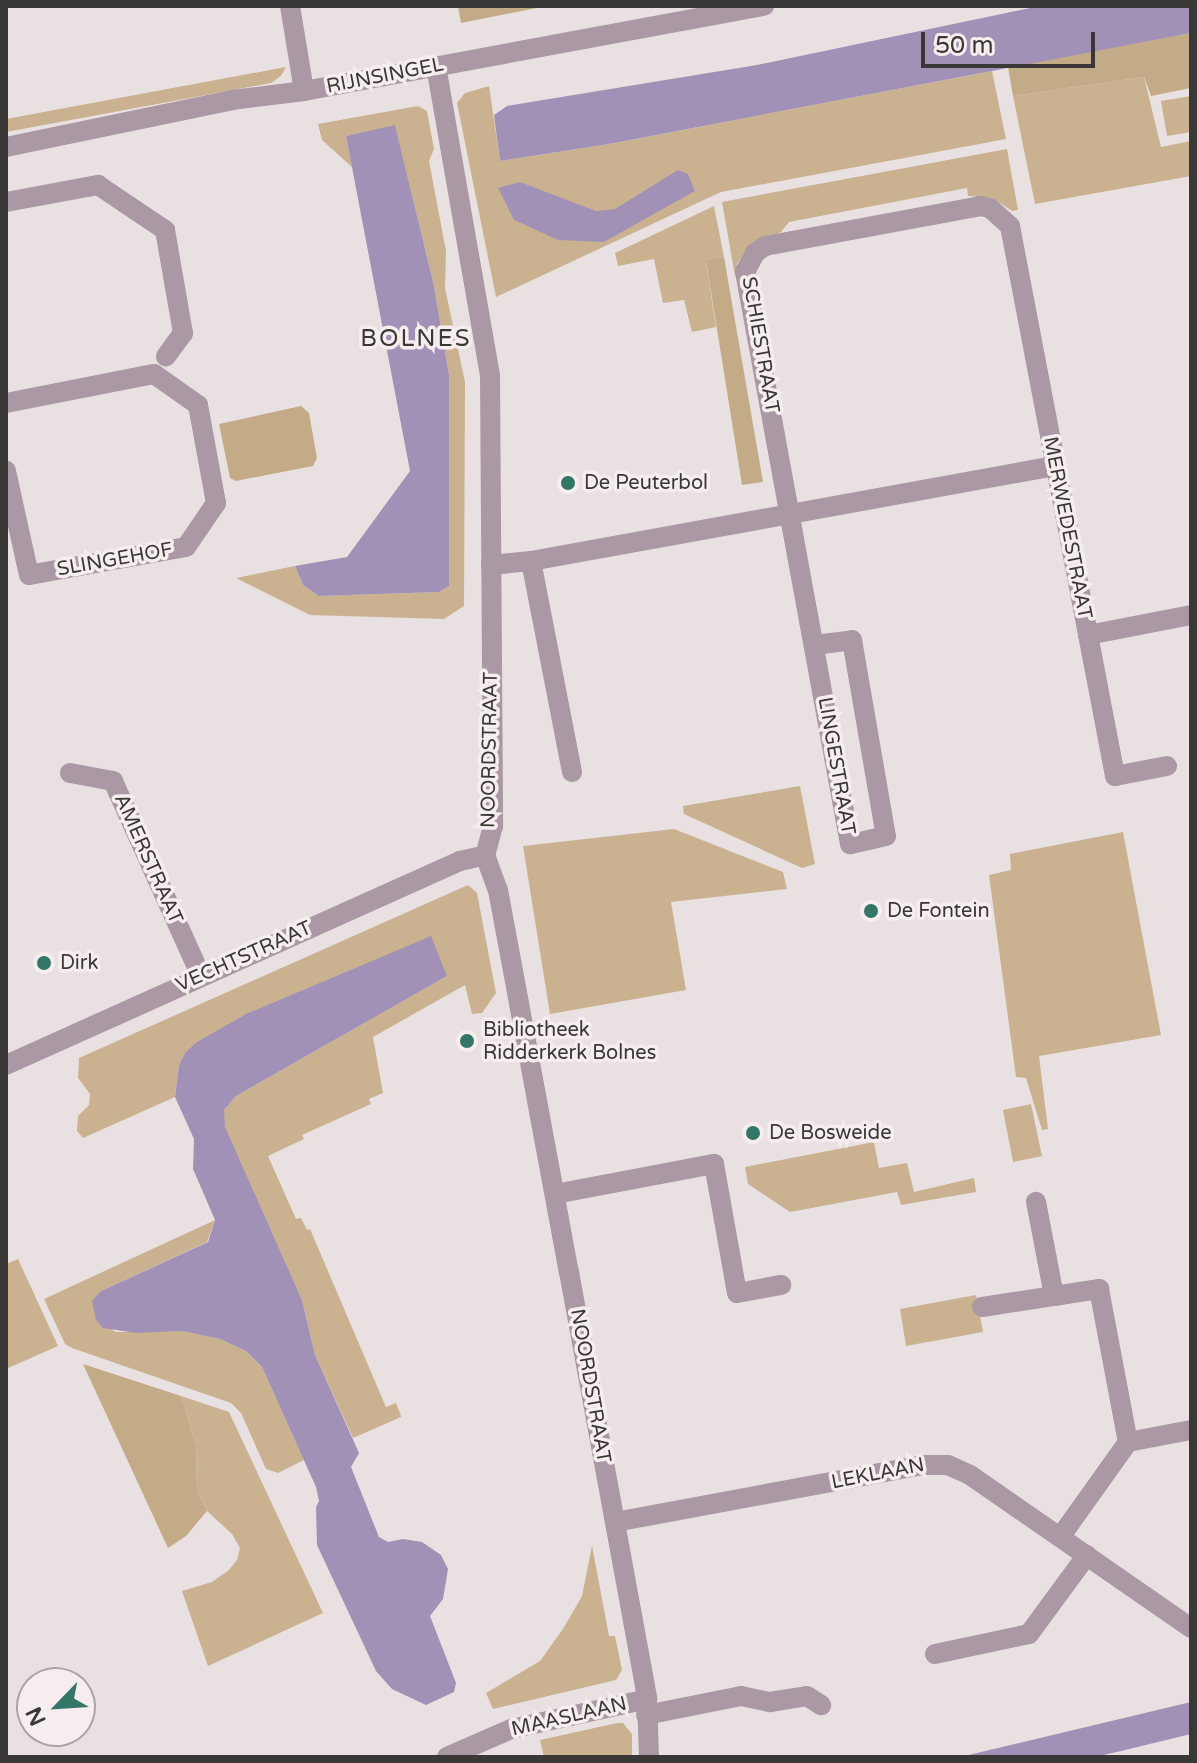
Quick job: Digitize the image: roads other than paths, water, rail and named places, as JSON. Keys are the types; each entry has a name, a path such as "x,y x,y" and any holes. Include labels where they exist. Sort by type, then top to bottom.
{"street":[{"path":"290,6 304,91"},
{"name":"RIJNSINGEL","path":"6,147 232,100 304,91 764,6"},
{"name":"NOORDSTRAAT","path":"436,66 490,376 493,826 485,855 498,890 615,1522 646,1707 649,1757"},
{"path":"6,202 98,185 165,230 183,333 160,365 6,403"},
{"name":"SCHIESTRAAT","path":"790,513 745,272 755,253 776,244 980,206 990,208 1010,226"},
{"name":"MERWEDESTRAAT","path":"1010,226 1115,776 1167,766"},
{"name":"SLINGEHOF","path":"6,471 29,575 186,547 216,503 198,405 160,365"},
{"path":"491,565 531,561 1055,466"},
{"name":"LINGESTRAAT","path":"790,513 850,844 886,836 852,640 814,645"},
{"path":"531,561 572,772"},
{"path":"1088,635 1191,615"},
{"name":"AMERSTRAAT","path":"70,773 113,781 201,976"},
{"name":"VECHTSTRAAT","path":"6,1065 460,861 485,855"},
{"path":"555,1194 714,1164 737,1293 781,1285"},
{"path":"1036,1202 1054,1296"},
{"path":"982,1307 1099,1289 1128,1442"},
{"path":"1061,1536 1128,1442 1191,1430"},
{"name":"LEKLAAN","path":"615,1522 934,1464 948,1465 970,1475 1061,1536 1191,1628"},
{"path":"935,1654 1029,1634 1087,1555"},
{"name":"MAASLAAN","path":"447,1757 511,1729 646,1707 741,1696 770,1702 807,1696 821,1705"}],"place":[{"name":"De Peuterbol","path":"568,483"},
{"name":"De Fontein","path":"871,911"},
{"name":"Dirk","path":"44,963"},
{"name":"Bibliotheek Ridderkerk Bolnes","path":"467,1041"},
{"name":"De Bosweide","path":"753,1133"}],"district":[{"name":"BOLNES","path":"416,339"}]}
